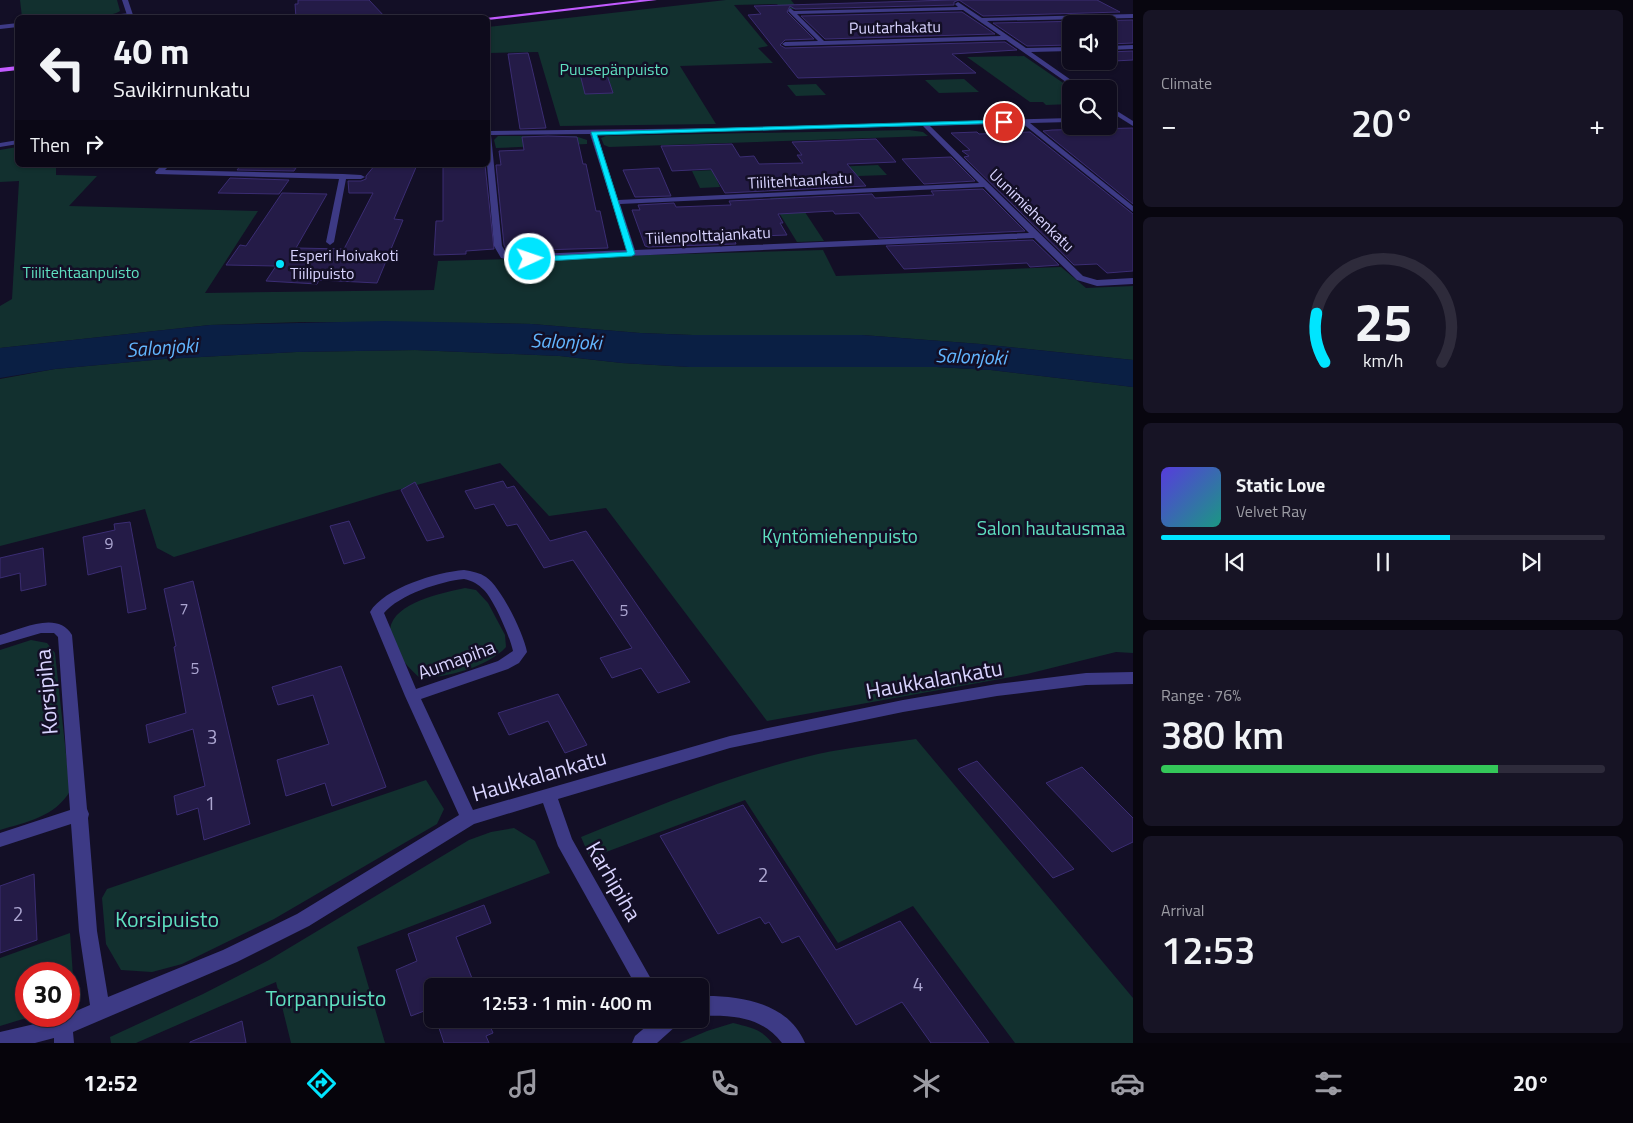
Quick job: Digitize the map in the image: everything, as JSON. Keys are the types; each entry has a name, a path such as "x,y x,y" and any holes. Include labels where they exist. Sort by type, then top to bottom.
{"main road":[{"path":"490,18 654,0"},
{"path":"0,70 15,68"}],"street":[{"path":"125,0 130,15"},
{"path":"952,0 1069,80"},
{"path":"822,42 792,12 964,8"},
{"path":"982,20 1133,16"},
{"path":"0,27 15,25"},
{"name":"Puutarhakatu","path":"784,44 1006,38"},
{"path":"1117,48 1133,47"},
{"path":"1025,50 1062,49"},
{"path":"1117,113 1133,124"},
{"path":"1117,118 1133,118"},
{"path":"490,134 1062,120"},
{"path":"1024,122 1133,210"},
{"name":"Uunimiehenkatu","path":"925,125 1080,278 1097,283 1133,281"},
{"path":"593,133 632,254"},
{"path":"0,145 15,142"},
{"name":"Tiilenpolttajankatu","path":"490,156 498,246 504,256 530,259 1037,235"},
{"path":"164,167 159,172 361,177"},
{"path":"330,242 343,176"},
{"name":"Tiilitehtaankatu","path":"616,202 986,185"},
{"name":"Aumapiha","path":"412,696 503,665 514,659 520,652 518,640 490,587 479,578 466,574 446,576 384,602 377,612 412,696 469,818"},
{"name":"Korsipiha","path":"0,640 41,628 57,628 66,635 81,814 88,931 101,1011"},
{"name":"Haukkalankatu","path":"0,1042 64,1035 101,1011 230,956 303,920 469,818 730,742 903,706 1044,684 1086,679 1133,678"},
{"name":"Karhipiha","path":"549,795 564,841 641,978"},
{"path":"0,840 81,814"},
{"path":"709,1006 746,1008 759,1012 772,1018 795,1043"},
{"path":"642,1043 657,1028"}],"green space":[{"path":"20,0 117,0 120,11 108,15 22,15"},
{"name":"Puusepänpuisto","path":"726,0 791,0 798,9 782,9 777,4 734,5 768,46 758,48 773,63 680,66 716,124 560,126 538,52 490,53 490,27"},
{"path":"1024,56 1062,82 1062,104 1046,105 1043,102 1030,102 967,57"},
{"path":"964,79 979,92 939,93 925,80"},
{"path":"816,84 826,95 796,96 787,85"},
{"path":"909,130 923,132 928,136 609,147 604,145 601,138 606,136"},
{"path":"498,136 575,136 587,140 587,144 496,148 494,140"},
{"name":"Tiilitehtaanpuisto","path":"15,147 15,167 56,167 56,175 97,176 69,206 258,211 205,293 434,290 438,261 823,250 836,276 1061,267 1086,288 1133,286 1133,360 980,344 862,335 692,335 640,333 532,324 489,323 303,322 210,325 0,348 0,306 12,299 19,181 0,182 0,150"},
{"path":"878,165 887,175 858,176 864,183 845,184 831,167"},
{"path":"739,169 745,179 717,180 720,187 700,188 692,171"},
{"path":"795,197 824,241 797,242 770,198"},
{"name":"Kyntömiehenpuisto","path":"415,350 560,356 622,363 689,367 937,367 991,370 1133,387 1133,653 1116,652 1027,674 767,721 606,508 549,516 500,463 386,493 174,557 157,548 145,509 0,546 0,379 55,369 164,359 296,352"},
{"path":"465,588 476,590 488,603 505,635 506,647 478,666 442,676 420,678 402,659 390,631 393,620 400,612 421,600"},
{"path":"31,640 47,643 55,653 70,791 64,800 48,813 30,821 0,830 0,650"},
{"path":"916,739 1133,998 1133,1043 1015,1043 913,906 838,943 745,800 590,858 581,837 728,780 787,762 855,747"},
{"name":"Korsipuisto","path":"426,780 444,809 437,824 274,919 182,964 152,972 121,970 106,944 102,898 107,889"},
{"name":"Torpanpuisto","path":"514,828 535,841 550,873 357,947 385,1043 291,1043 276,982 136,1043 111,1043 110,1037 203,994 269,960 469,840 491,832"},
{"path":"70,933 72,962 15,962 15,1021 0,1026 0,958"},
{"path":"733,1023 750,1027 764,1035 772,1043 679,1043 707,1031"}],"water":[{"name":"Salonjoki","path":"385,321 532,324 640,333 692,335 862,335 980,344 1133,360 1133,387 991,370 937,367 689,367 622,363 560,356 415,350 296,352 164,359 55,369 0,378 0,348 210,325"}],"building":[{"path":"298,0 369,0 383,15 296,15 295,4 298,4"},
{"path":"959,0 954,2 954,5 795,9 790,6 787,12 814,39 785,40 780,45 785,48 1005,42 1017,50 952,54 976,73 798,78 748,15 761,14 754,6"},
{"path":"959,0 1097,0 1120,12 983,16"},
{"path":"962,12 995,34 825,39 801,16"},
{"path":"1117,20 1133,20 1133,43 1117,44"},
{"path":"1062,22 1062,45 1027,46 993,23"},
{"path":"1133,51 1133,60 1117,61 1117,52"},
{"path":"528,53 546,128 520,129 508,54"},
{"path":"605,69 613,93 585,94 579,70"},
{"path":"1117,128 1133,128 1133,204 1043,131 1062,130 1062,135 1117,135"},
{"path":"977,132 979,134 1030,132 1133,214 1133,271 1107,273 1097,264 1074,265 964,157 969,156 962,151 970,150 951,133"},
{"path":"522,137 577,137 583,164 586,164 596,211 600,211 608,248 540,250 540,247 506,249 504,245 496,165 501,165 499,151 524,150"},
{"path":"876,139 896,162 847,164 866,186 725,193 711,169 672,171 661,146 732,144 740,157 754,156 759,164 803,163 797,155 802,155 792,142"},
{"path":"951,157 975,181 924,184 902,159"},
{"path":"239,167 296,168 294,171 237,170"},
{"path":"373,167 416,167 394,219 403,220 377,283 319,280 317,284 266,281 276,266 226,265 240,245 246,246 282,193 327,194 296,248 344,249 373,193 349,193 348,181 361,181 366,179 366,176"},
{"path":"443,167 485,167 494,249 466,251 466,254 434,255 436,221 443,221"},
{"path":"659,168 671,196 635,197 623,170"},
{"path":"230,178 289,180 279,194 218,193"},
{"path":"983,189 1025,231 879,238 859,213 835,214 833,211 778,214 783,223 780,223 787,235 733,237 736,244 648,247 645,246 632,210 640,210 638,205 674,203 676,207 731,205 729,201 872,194 875,198 934,195 931,191"},
{"path":"1033,240 1059,265 1030,267 1027,263 904,269 886,246"},
{"path":"503,481 507,488 514,486 550,541 586,531 690,682 658,693 641,668 612,678 600,658 632,648 573,560 544,568 517,524 507,526 494,504 475,509 465,491"},
{"path":"415,482 444,537 427,541 401,490"},
{"path":"349,521 365,558 344,564 330,526"},
{"path":"130,522 146,609 128,613 121,566 88,575 83,537 115,530 114,524"},
{"path":"43,548 46,585 21,591 20,573 0,578 0,558"},
{"path":"193,581 250,824 204,840 198,808 177,815 174,796 205,786 193,729 149,743 146,725 186,713 174,647 176,646 164,589"},
{"path":"341,666 386,787 332,806 325,783 286,796 277,760 329,744 313,695 278,705 272,687"},
{"path":"558,694 587,745 565,753 548,721 509,735 498,713"},
{"path":"977,761 1074,869 1053,878 958,769"},
{"path":"1082,767 1133,818 1133,842 1112,852 1046,783"},
{"path":"743,805 836,950 900,921 989,1043 931,1043 902,1002 856,1025 799,936 782,943 769,922 765,924 760,917 718,934 660,836"},
{"path":"34,874 37,940 0,953 0,886"},
{"path":"484,905 491,923 456,937 472,978 424,978 424,1011 411,1016 396,970 417,961 408,934"},
{"path":"242,1021 246,1043 190,1043 190,1042"},
{"path":"439,1028 491,1028 493,1033 486,1036 489,1043 444,1043"}],"place":[{"name":"Esperi Hoivakoti Tiilipuisto","path":"280,264"}],"route":[{"path":"530,259 632,254 593,133 1004,122"}],"park label":[{"name":"Salon hautausmaa","path":"1051,527"}]}
